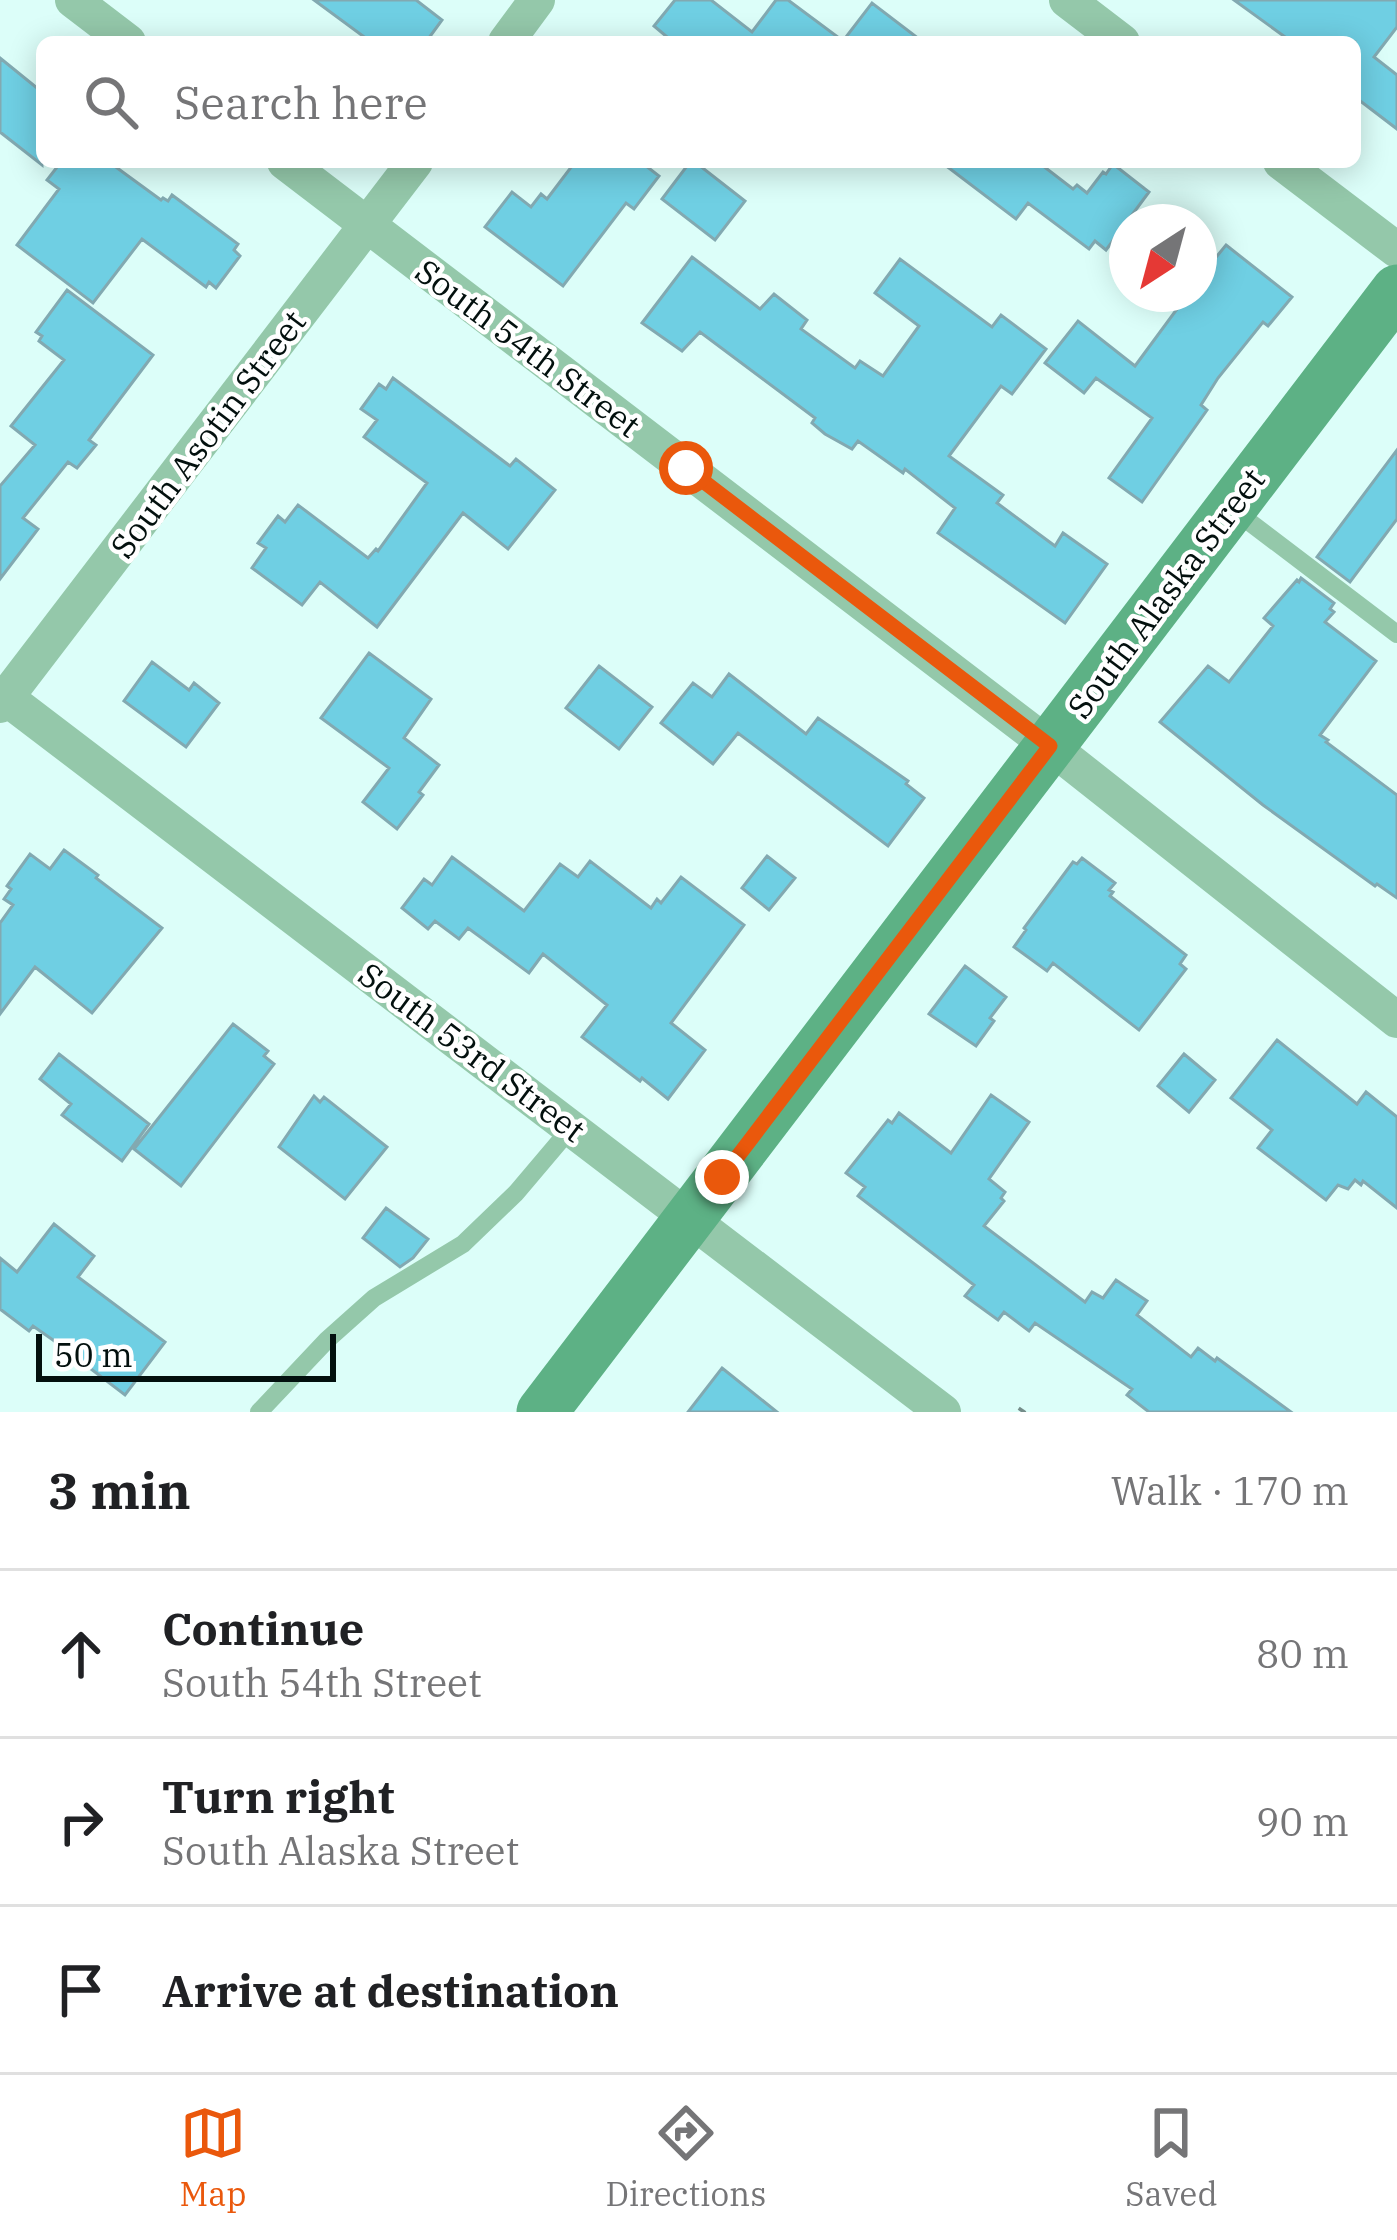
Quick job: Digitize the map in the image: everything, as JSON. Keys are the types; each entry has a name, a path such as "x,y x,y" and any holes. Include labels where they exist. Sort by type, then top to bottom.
{"street":[{"path":"73,0 120,36"},
{"path":"510,36 537,0"},
{"path":"1067,0 1114,36"},
{"name":"South 54th Street","path":"293,168 1050,746 1397,1020"},
{"name":"South Asotin Street","path":"2,699 411,168"},
{"path":"1288,168 1397,250"},
{"name":"South Alaska Street","path":"542,1412 1397,290"},
{"name":"South 53rd Street","path":"2,699 943,1412"}],"lane":[{"path":"1231,508 1397,634"},
{"path":"259,1412 374,1298 463,1244 516,1193 572,1128"}],"building":[{"path":"314,0 416,0 442,20 430,36 363,36"},
{"path":"675,0 711,0 752,32 776,0 788,0 836,36 666,36 654,26"},
{"path":"1234,0 1397,0 1397,27 1374,57 1397,75 1397,129 1361,102 1361,36 1284,36"},
{"path":"872,3 915,36 847,36"},
{"path":"0,58 36,87 36,160 0,132"},
{"path":"56,168 117,168 161,200 168,201 172,195 238,244 234,250 240,256 216,288 209,282 206,287 142,239 93,303 17,245 59,189 47,180"},
{"path":"570,168 649,168 659,176 634,209 626,203 563,286 485,227 512,192 531,207 541,194 547,199"},
{"path":"685,168 703,168 745,201 715,240 662,199"},
{"path":"949,168 1046,168 1073,189 1077,185 1087,193 1103,172 1118,168 1149,192 1140,204 1109,204 1106,250 1095,241 1089,249 1028,203 1016,219"},
{"path":"1226,245 1292,297 1268,326 1263,322 1218,378 1201,405 1207,410 1142,502 1109,478 1152,418 1096,378 1084,393 1045,363 1078,321 1135,366 1175,312 1217,312 1217,256"},
{"path":"692,257 760,309 774,294 807,320 801,329 855,368 860,361 883,376 919,326 875,293 900,259 992,327 1001,315 1046,349 1012,394 1001,386 949,456 1003,495 997,503 1055,546 1063,533 1107,564 1065,623 938,533 955,508 905,469 903,473 858,441 852,449 825,434 812,423 815,418 700,332 682,351 642,323"},
{"path":"67,290 153,355 89,440 96,445 77,468 68,462 23,518 38,529 0,579 0,486 35,445 11,426 64,360 39,341 42,336 36,332"},
{"path":"393,378 510,466 516,459 555,490 508,549 463,513 377,627 320,582 302,605 252,568 266,548 258,543 278,516 285,522 298,505 368,558 378,551 427,483 364,437 377,420 361,409 379,384 386,389"},
{"path":"1397,450 1397,519 1350,582 1317,557"},
{"path":"1301,578 1334,603 1330,609 1334,612 1325,622 1376,661 1320,735 1397,795 1397,898 1263,805 1160,722 1208,666 1229,682 1273,626 1264,618"},
{"path":"369,653 431,699 404,738 439,765 397,829 363,802 389,768 321,718"},
{"path":"152,662 189,690 194,683 219,703 186,747 124,701"},
{"path":"599,666 652,707 619,749 566,708"},
{"path":"729,674 806,734 818,718 908,781 924,798 888,846 738,733 713,764 661,723 693,683 712,697"},
{"path":"64,850 162,928 92,1013 35,967 0,1014 0,923 13,905 4,899 11,889 7,886 30,854 50,869"},
{"path":"767,856 795,878 769,910 742,888"},
{"path":"452,857 524,911 560,864 578,877 590,861 651,908 657,899 661,903 681,877 744,925 671,1023 705,1050 668,1099 582,1037 607,1005 543,954 529,973 468,928 459,939 435,921 428,929 402,908 424,879 432,885"},
{"path":"1082,858 1115,883 1110,896 1186,955 1180,964 1186,969 1139,1030 1053,963 1047,971 1014,947 1073,862"},
{"path":"965,966 1006,997 976,1046 929,1014"},
{"path":"233,1024 268,1051 264,1056 274,1064 181,1186 134,1149"},
{"path":"1277,1040 1357,1104 1366,1092 1397,1117 1397,1208 1363,1181 1361,1185 1355,1180 1348,1189 1338,1185 1326,1200 1258,1148 1272,1130 1231,1098"},
{"path":"59,1054 149,1124 122,1161 62,1115 71,1104 40,1079"},
{"path":"1184,1054 1215,1080 1189,1112 1158,1086"},
{"path":"991,1095 1029,1122 989,1179 1005,1192 1004,1201 984,1226 1085,1302 1092,1292 1103,1298 1116,1280 1147,1301 1137,1315 1191,1357 1198,1348 1217,1358 1291,1412 1149,1412 1127,1395 1132,1389 1035,1323 1029,1331 1004,1312 998,1320 965,1296 974,1285 858,1196 865,1187 846,1173 888,1120 892,1123 899,1113 951,1153"},
{"path":"314,1096 320,1102 324,1097 387,1147 345,1199 279,1147"},
{"path":"386,1208 428,1239 400,1267 363,1238"},
{"path":"54,1224 94,1256 78,1277 165,1342 125,1395 33,1326 29,1331 0,1309 0,1258 17,1272"},
{"path":"722,1368 777,1412 688,1412"}],"route":[{"path":"686,468 1050,746 722,1177"}]}
